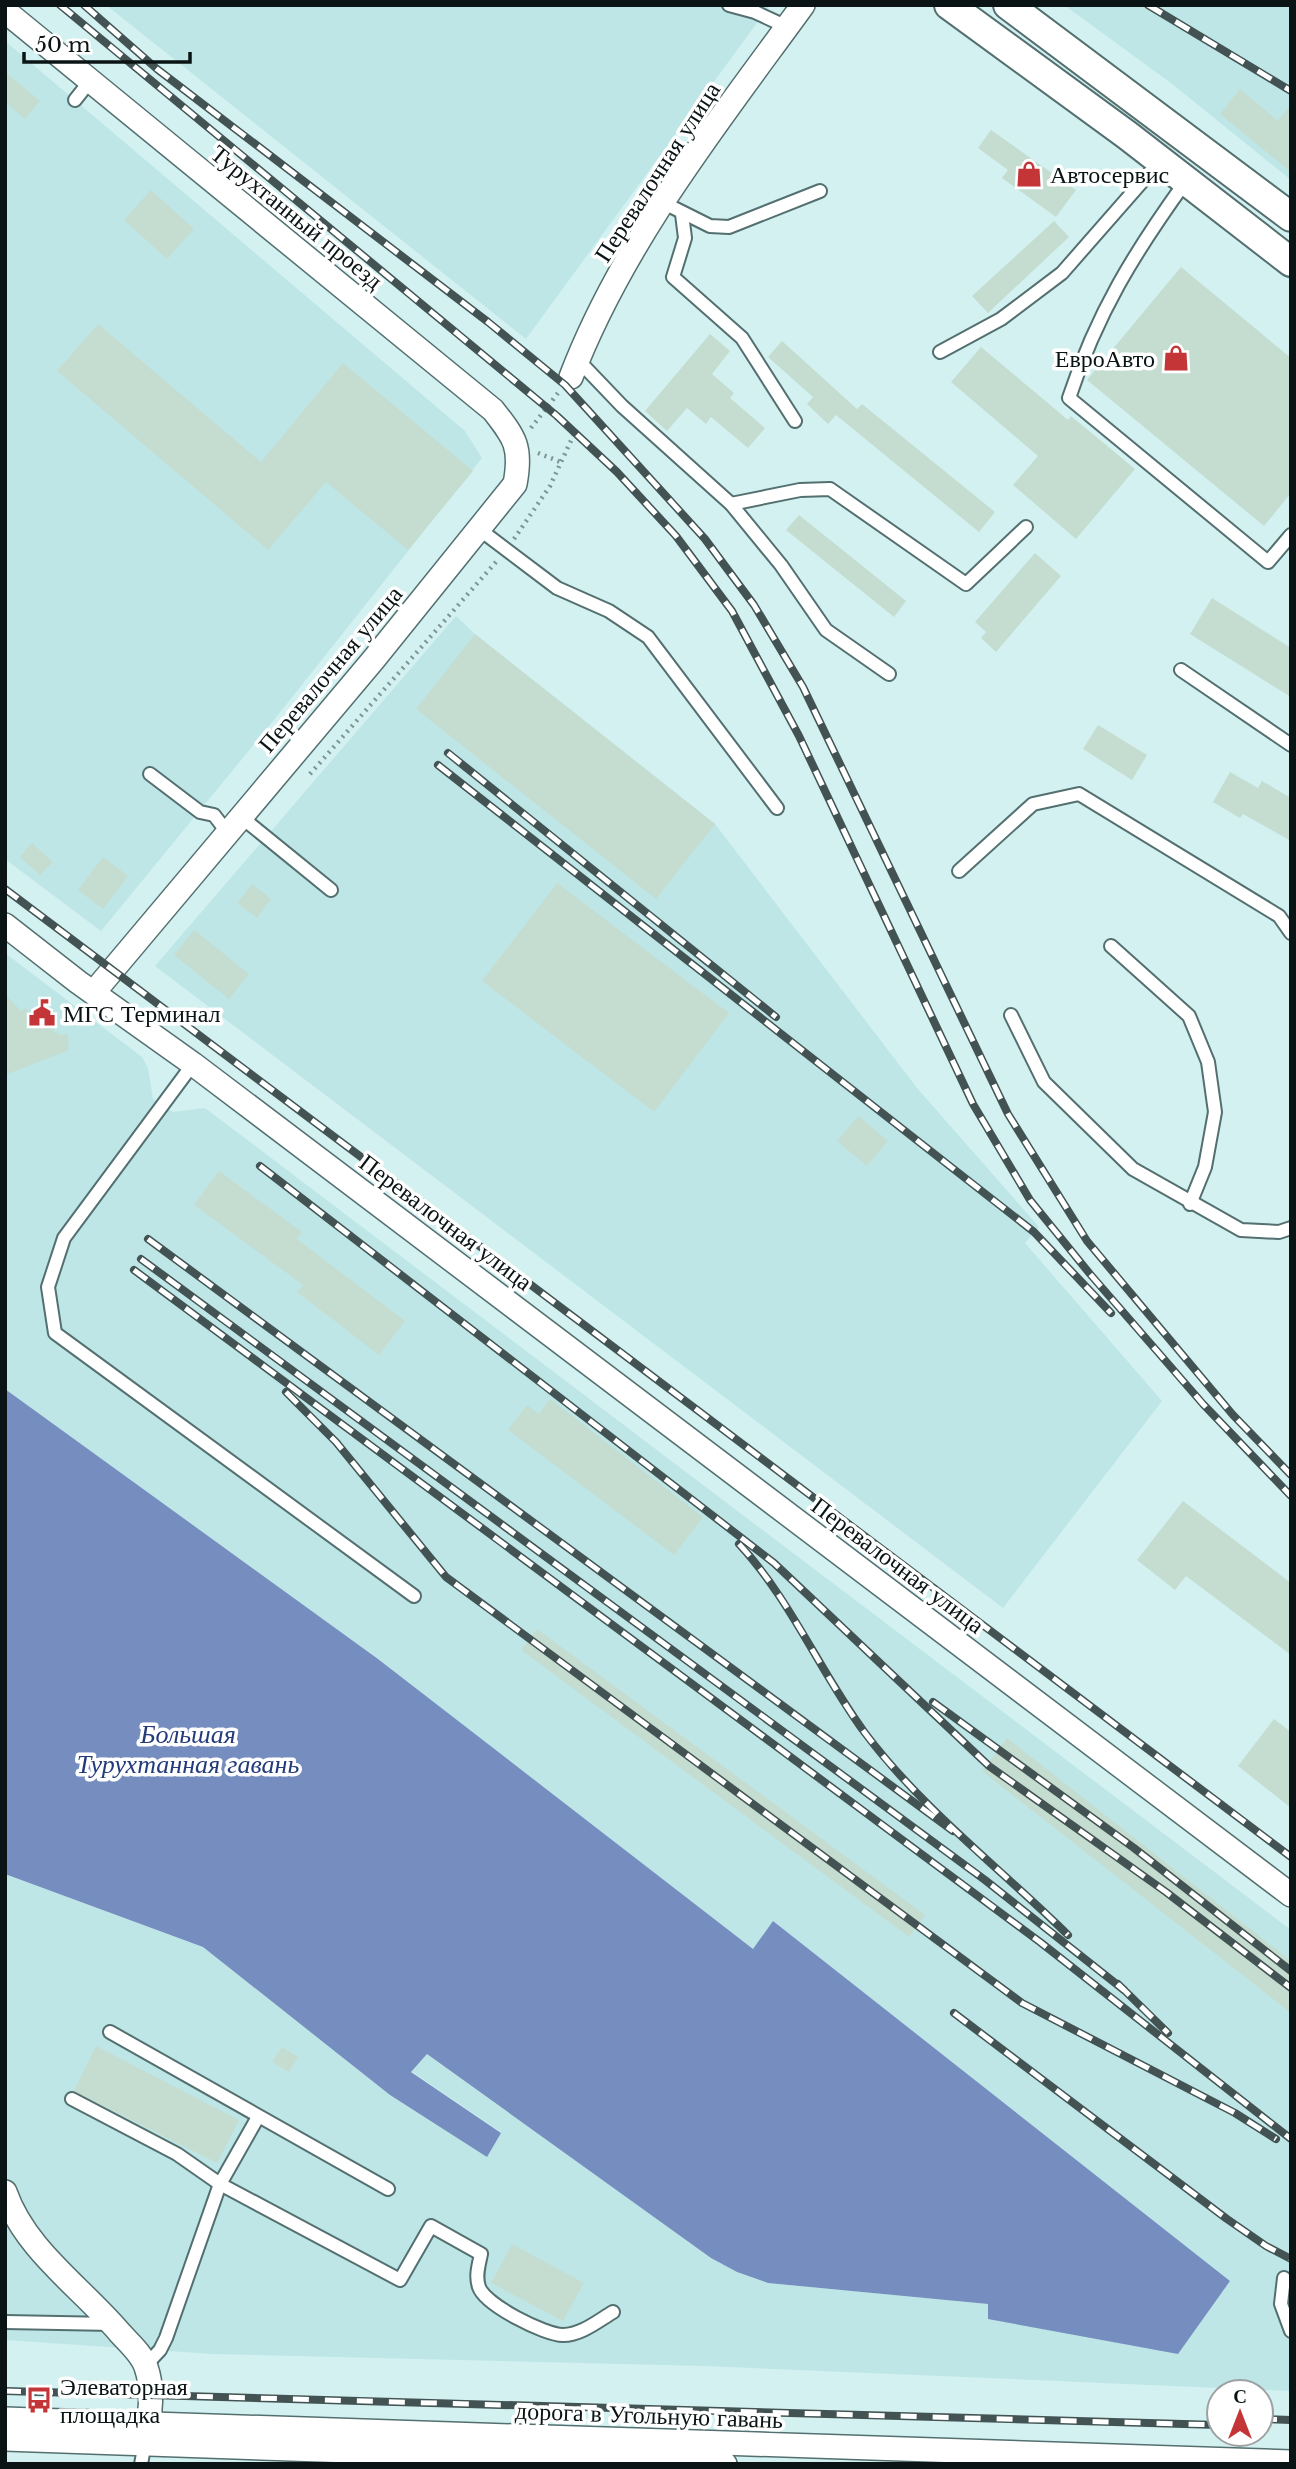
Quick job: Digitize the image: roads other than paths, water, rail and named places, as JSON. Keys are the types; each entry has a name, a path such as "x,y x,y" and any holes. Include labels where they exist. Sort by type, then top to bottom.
{"street":[{"name":"Перевалочная улица","path":"575,368 587,335 673,209 713,128 803,5"},
{"path":"949,5 1161,160 1291,262"},
{"path":"1008,5 1291,217"},
{"name":"Турухтанный проезд","path":"5,11 493,410 517,445 519,461 515,484"},
{"name":"Перевалочная улица","path":"515,484 374,659 94,992 193,1063 1291,1895"},
{"path":"5,925 94,992"},
{"path":"5,2192 12,2212 26,2234 113,2324 146,2365 151,2396 145,2443"},
{"name":"дорога в Угольную гавань","path":"5,2418 145,2443 1291,2462"},
{"name":"дорога в Угольную гавань","path":"5,2438 725,2464"}],"lane":[{"path":"729,5 755,12 787,27"},
{"path":"75,100 90,81"},
{"path":"940,352 1001,319 1062,274 1161,160"},
{"path":"1187,180 1121,275 1082,360 1069,398 1268,562 1291,535"},
{"path":"673,209 710,226 729,228 820,191"},
{"path":"673,209 685,238 673,277 743,338 794,421"},
{"path":"575,368 732,504 780,565 825,630 890,674"},
{"path":"732,504 800,490 830,489 966,584 1026,527"},
{"path":"479,529 557,588 609,611 648,637 777,808"},
{"path":"1181,670 1291,745"},
{"path":"150,774 200,812 233,824 331,890"},
{"path":"959,871 1034,804 1079,794 1279,916 1291,933"},
{"path":"1111,946 1189,1016 1208,1062 1215,1112 1205,1167 1190,1205"},
{"path":"1011,1015 1044,1082 1133,1169 1190,1205 1241,1230 1279,1232 1291,1228"},
{"path":"193,1063 64,1238 48,1287 55,1333 414,1596"},
{"path":"110,2032 388,2189"},
{"path":"72,2099 177,2154 220,2184 400,2280 431,2226 481,2254 477,2272 479,2288 487,2299 543,2331 563,2335 579,2332 613,2312"},
{"path":"146,2365 160,2350 166,2338 220,2184 258,2117"},
{"path":"1284,2278 1281,2304 1291,2331"},
{"path":"5,2322 113,2324"}],"water":[{"name":"Большая Турухтанная гавань","path":"5,1389 378,1659 753,1949 773,1921 1230,2281 1178,2354 988,2319 988,2304 768,2283 737,2272 711,2258 427,2054 411,2072 501,2133 487,2157 390,2095 203,1947 5,1874"}],"railway":[{"path":"60,5 557,416 617,472 676,536 732,611 799,736 973,1104 1030,1200 1090,1274 1203,1404 1291,1496"},
{"path":"84,5 157,69 488,322 565,385 705,539 754,605 803,687 1008,1114 1087,1241 1233,1415 1291,1475"},
{"path":"1148,5 1291,91"},
{"path":"448,753 776,1017"},
{"path":"438,765 1034,1232 1111,1313"},
{"path":"5,889 1291,1857"},
{"path":"260,1166 774,1563 989,1766 1166,1892 1291,1988"},
{"path":"148,1239 953,1831"},
{"path":"141,1259 985,1880 1124,1990"},
{"path":"134,1270 1040,1942 1291,2139"},
{"path":"286,1392 336,1442 446,1577 1022,2003 1235,2113 1276,2139"},
{"path":"739,1544 790,1612 849,1710 888,1761 937,1813 1068,1935"},
{"path":"933,1702 1134,1848 1291,1971"},
{"path":"1118,1984 1168,2033"},
{"path":"954,2013 1227,2219 1266,2246 1291,2259"},
{"path":"5,2391 1205,2425"},
{"path":"1275,2419 1291,2420"}],"place":[{"name":"Автосервис","path":"1029,174"},
{"name":"ЕвроАвто","path":"1176,358"},
{"name":"МГС Терминал","path":"42,1013"},
{"name":"Элеваторная площадка","path":"39,2400"}]}
